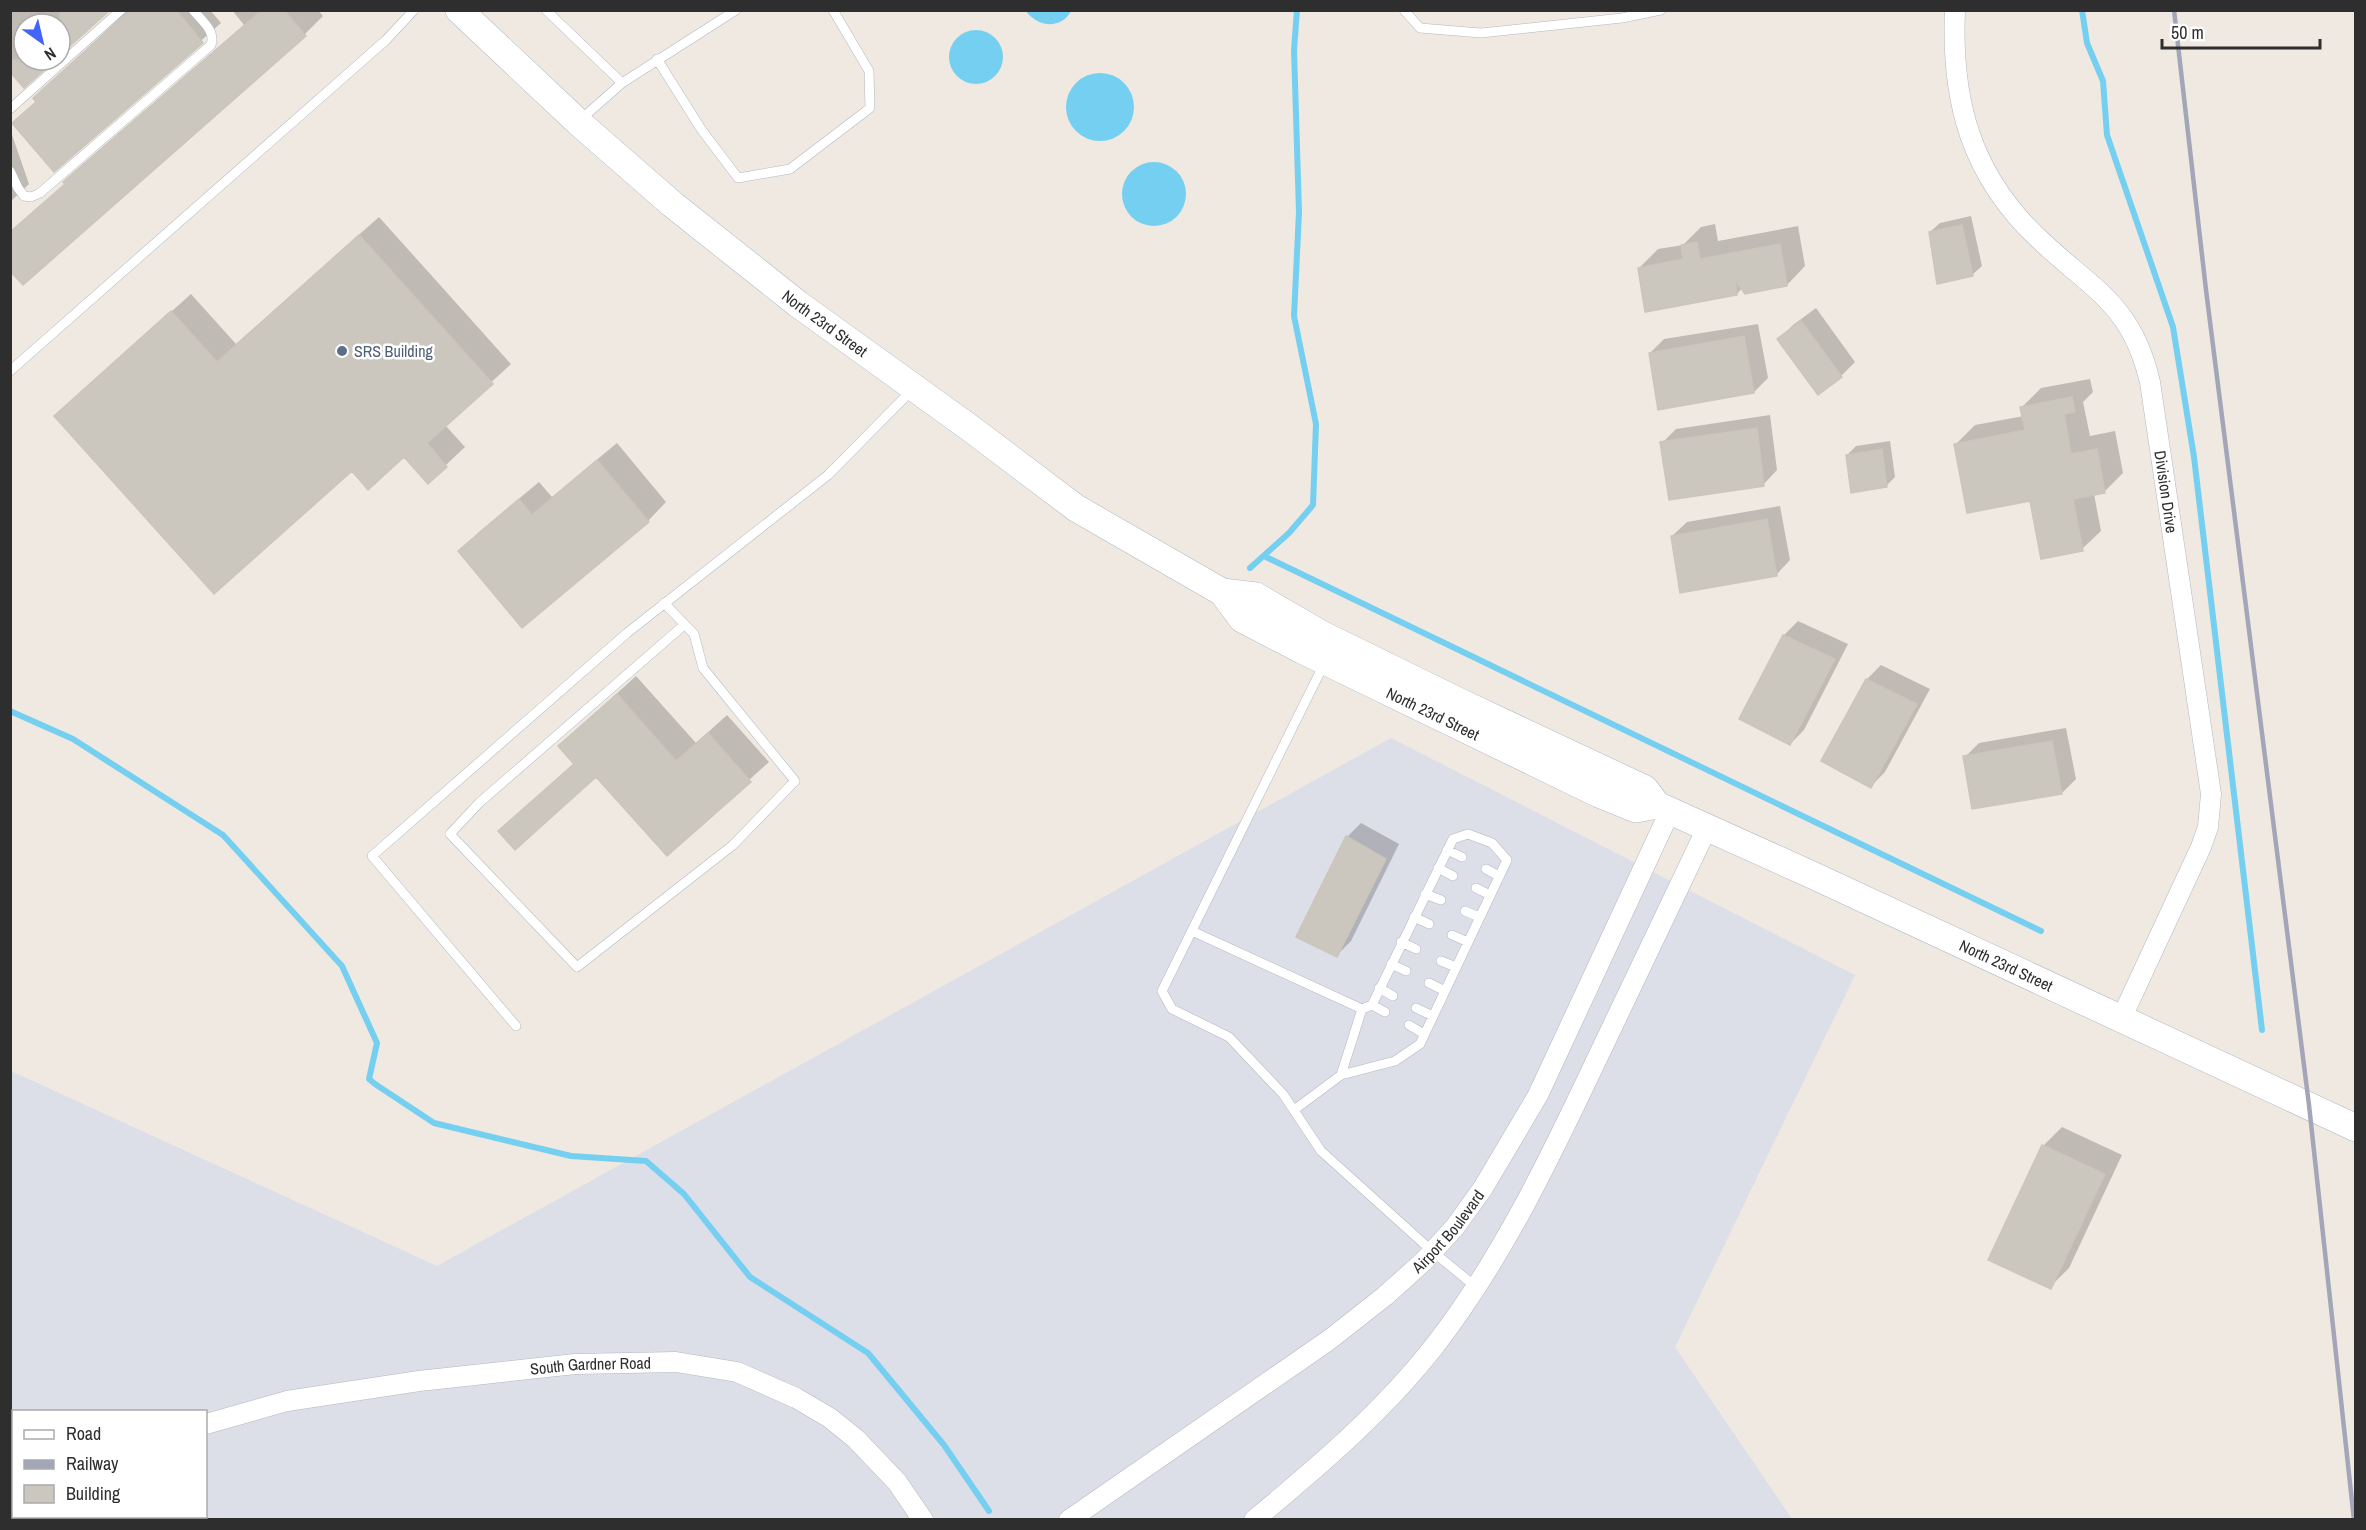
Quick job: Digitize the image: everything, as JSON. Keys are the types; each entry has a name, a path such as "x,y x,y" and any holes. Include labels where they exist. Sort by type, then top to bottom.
{"main road":[{"name":"North 23rd Street","path":"459,10 578,122 672,204 780,290 1076,508 1222,592 1256,596 1331,639 1645,789 1664,808 2355,1128"},
{"name":"North 23rd Street","path":"1222,592 1242,619 1326,661 1599,794 1636,809 1664,808"}],"street":[{"name":"Division Drive","path":"1955,10 1955,60 1962,104 1975,149 1992,184 2008,207 2038,239 2115,306 2136,337 2150,382 2211,794 2208,827 2201,847 2121,1019"},
{"name":"Airport Boulevard","path":"1069,1520 1329,1340 1385,1296 1455,1227 1483,1188 1538,1095 1664,808"},
{"path":"1254,1520 1319,1465 1402,1383 1435,1344 1476,1287 1541,1178 1707,828"},
{"name":"South Gardner Road","path":"207,1424 287,1401 419,1381 574,1364 676,1362 737,1372 796,1398 830,1418 856,1439 897,1482 923,1520"}],"lane":[{"path":"10,109 121,10"},
{"path":"10,171 24,196 31,198 40,193 211,45 212,32 193,10"},
{"path":"10,371 386,40 414,10"},
{"path":"546,10 622,83"},
{"path":"578,122 622,83 736,10"},
{"path":"657,59 701,129 738,178 790,169 870,108 869,71 833,10"},
{"path":"1404,10 1420,27 1481,33 1622,18 1661,10"},
{"path":"516,1026 372,856 627,633 828,475 914,388"},
{"path":"664,603 694,634 703,668 795,781 732,844 577,967 450,834 479,803 684,625"},
{"path":"1326,661 1162,991 1172,1009 1229,1037 1283,1094 1321,1151 1432,1251 1476,1287"},
{"path":"1192,931 1362,1009 1372,1005 1453,839 1468,834 1492,843 1507,860 1420,1044 1395,1061 1341,1075 1294,1110"},
{"path":"1447,849 1462,857"},
{"path":"1438,868 1453,876"},
{"path":"1486,869 1499,876"},
{"path":"1476,888 1490,896"},
{"path":"1425,894 1441,900"},
{"path":"1465,911 1479,917"},
{"path":"1414,916 1429,924"},
{"path":"1452,935 1468,942"},
{"path":"1401,942 1416,949"},
{"path":"1442,961 1456,967"},
{"path":"1391,964 1406,971"},
{"path":"1429,983 1445,991"},
{"path":"1379,988 1393,996"},
{"path":"1372,1005 1385,1012"},
{"path":"1416,1008 1432,1016"},
{"path":"1341,1075 1362,1009"},
{"path":"1409,1025 1425,1034"}],"shaded area":[{"path":"1391,738 1855,975 1675,1347 1792,1519 11,1520 11,1071 437,1266"}],"water":[{"path":"1026,11 1071,11 1061,21 1049,24 1036,20"},
{"path":"976,30 986,32 995,38 1001,47 1003,57 1001,67 995,76 986,82 976,84 966,82 957,76 951,67 949,57 951,47 957,38 966,32"},
{"path":"1100,73 1113,76 1124,83 1131,94 1134,107 1131,120 1124,131 1113,138 1100,141 1087,138 1076,131 1069,120 1066,107 1069,94 1076,83 1087,76"},
{"path":"1154,162 1172,168 1180,176 1186,194 1180,212 1172,220 1154,226 1136,220 1128,212 1122,194 1128,176 1136,168"}],"building":[{"path":"60,10 110,10 72,44 72,12 60,12"},
{"path":"128,10 176,10 203,43 54,172 12,123 36,102 33,98 62,72 72,72 72,63"},
{"path":"262,10 284,10 306,36 23,285 10,271 10,232 65,184 63,182"},
{"path":"10,60 12,60 12,72 42,72 24,88 10,72"},
{"path":"1962,225 1973,276 1937,284 1929,232"},
{"path":"359,235 493,384 427,443 447,467 428,484 404,457 368,490 352,471 214,594 54,416 171,311 217,362"},
{"path":"1697,242 1700,259 1780,244 1787,286 1745,294 1735,280 1737,295 1645,312 1638,268 1683,259 1681,245"},
{"path":"1801,321 1842,377 1818,395 1777,339"},
{"path":"1744,336 1754,393 1658,410 1649,353"},
{"path":"2072,397 2075,412 2064,414 2071,454 2097,449 2105,493 2073,499 2083,551 2041,559 2030,501 1967,513 1954,444 2025,430 2020,407"},
{"path":"1757,428 1764,486 1669,500 1660,442"},
{"path":"1882,449 1887,487 1851,493 1846,455"},
{"path":"597,460 649,522 522,628 458,551 519,499 532,515"},
{"path":"1767,519 1777,576 1680,593 1671,536"},
{"path":"1783,635 1835,659 1790,745 1739,719"},
{"path":"1866,679 1917,704 1871,788 1821,761"},
{"path":"617,694 676,761 708,733 751,782 667,856 596,777 515,850 498,831 574,764 558,746"},
{"path":"2052,741 2062,794 1972,809 1963,756"},
{"path":"1346,836 1386,859 1337,957 1296,937"},
{"path":"2042,1145 2105,1174 2051,1289 1988,1260"}],"waterway":[{"path":"1250,568 1289,533 1313,505 1316,424 1294,316 1299,212 1294,50 1297,10"},
{"path":"2082,10 2087,43 2103,81 2107,135 2173,327 2194,457 2262,1030"},
{"path":"1264,556 2041,931"},
{"path":"10,711 73,739 223,835 342,966 377,1043 369,1079 375,1084 434,1123 571,1156 646,1161 684,1194 750,1277 868,1353 944,1445 989,1511"}],"railway":[{"path":"2174,10 2206,290 2309,1105 2354,1520"}],"place":[{"name":"SRS Building","path":"342,351"}]}
